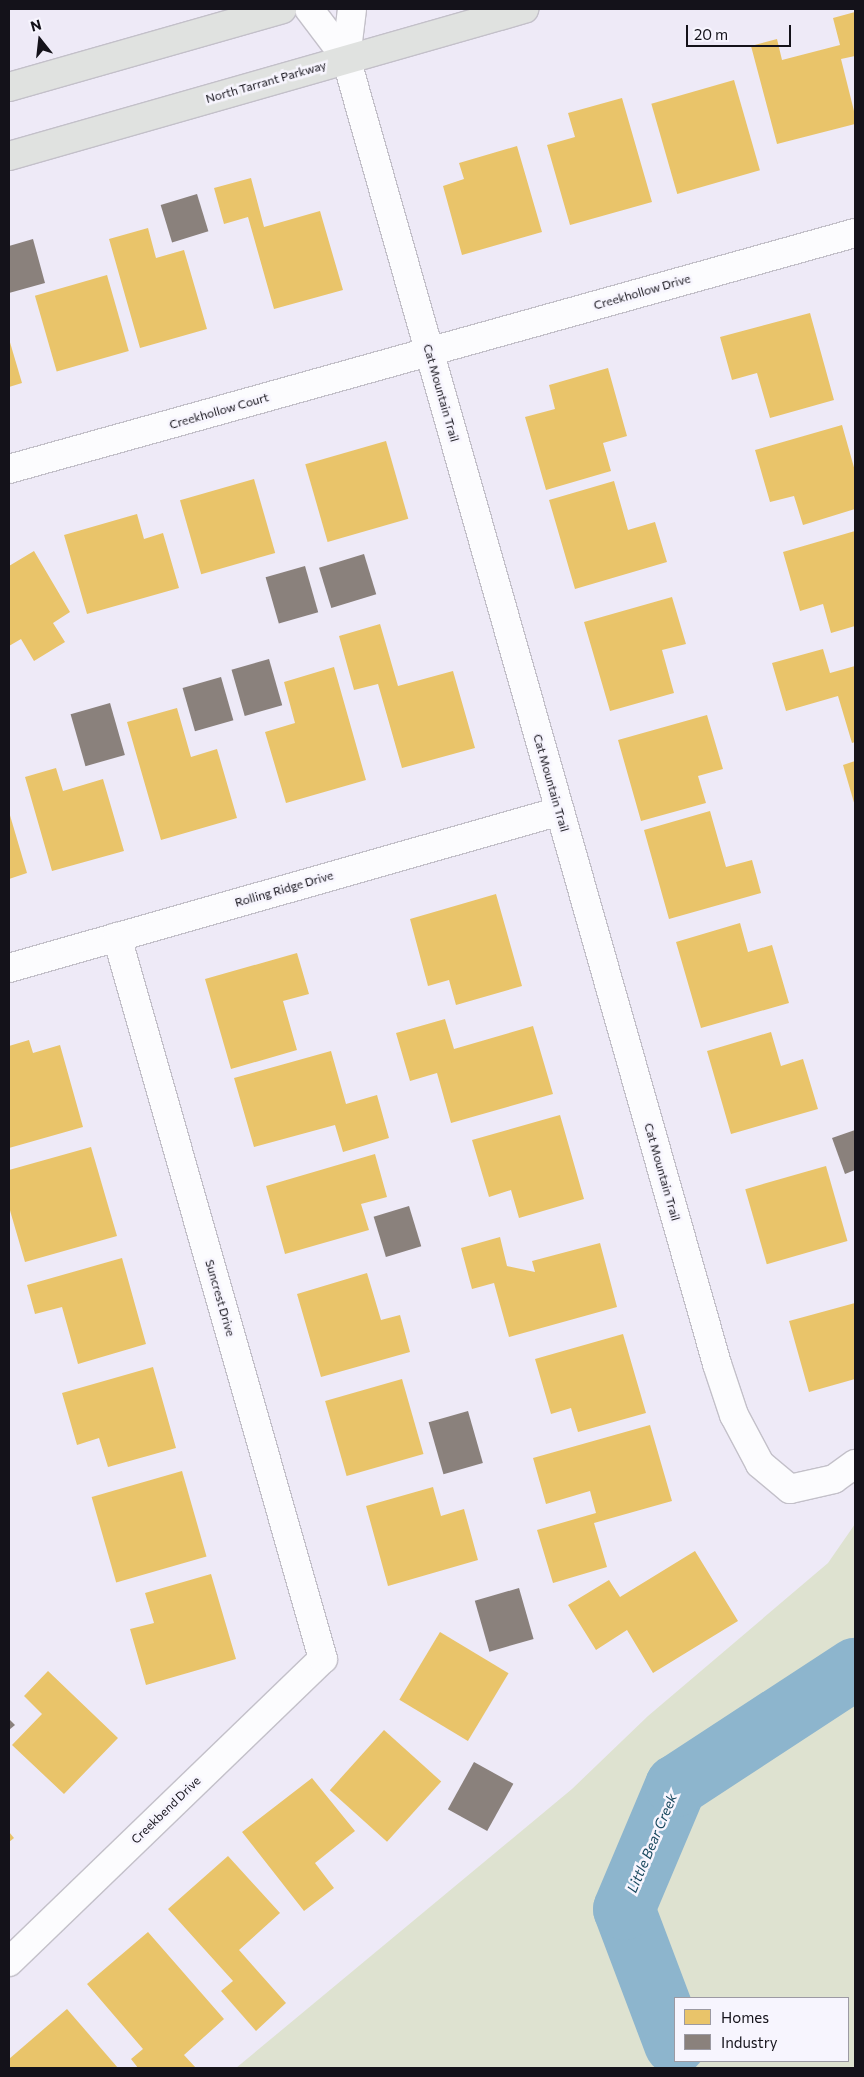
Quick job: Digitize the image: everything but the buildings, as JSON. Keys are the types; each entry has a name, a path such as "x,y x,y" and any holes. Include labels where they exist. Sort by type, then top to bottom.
{"main road":[{"path":"9,87 282,9"},
{"name":"North Tarrant Parkway","path":"9,156 346,58 524,9"}],"street":[{"name":"Cat Mountain Trail","path":"308,9 346,58 717,1364 734,1415 760,1464 790,1489 834,1479 855,1464"},
{"name":"Cat Mountain Trail","path":"346,58 352,9"},
{"name":"Creekhollow Drive","path":"429,352 855,233"},
{"name":"Creekhollow Court","path":"9,469 429,352"},
{"name":"Rolling Ridge Drive","path":"9,968 560,811"},
{"name":"Suncrest Drive","path":"117,937 323,1658"},
{"name":"Creekbend Drive","path":"9,1962 323,1658"}],"green space":[{"path":"855,1524 855,2068 236,2068 572,1789 648,1716 828,1563"}],"waterway":[{"name":"Little Bear Creek","path":"674,2041 624,1909 676,1786 855,1669"}]}
